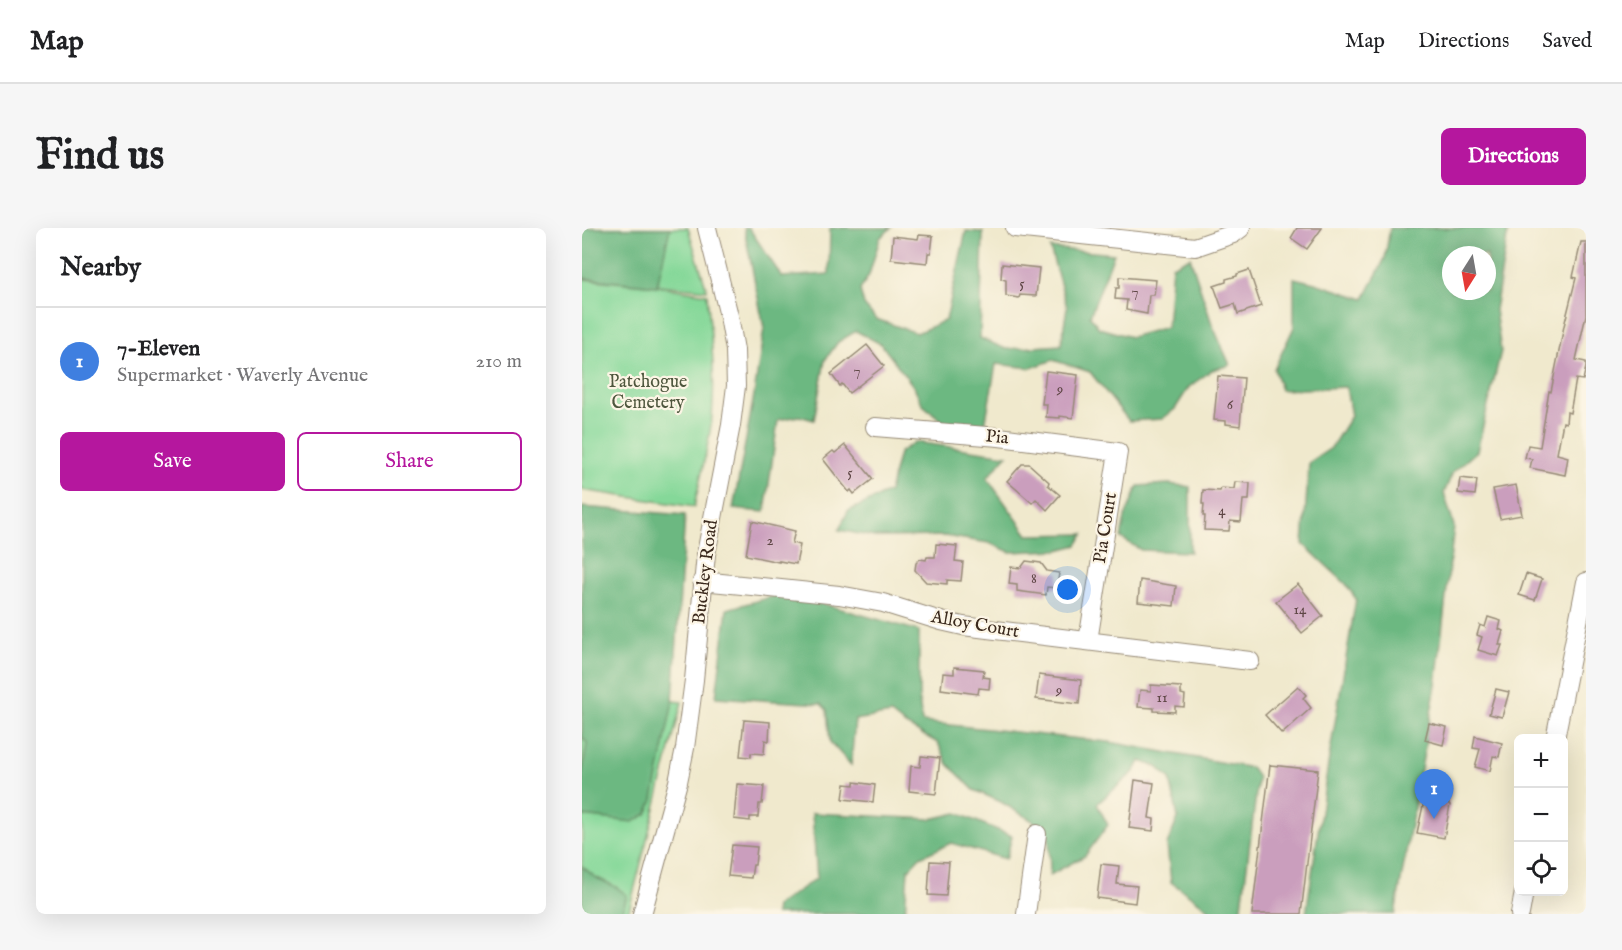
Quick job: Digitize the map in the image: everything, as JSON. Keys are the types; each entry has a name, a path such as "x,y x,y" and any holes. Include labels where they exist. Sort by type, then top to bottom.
{"street":[{"name":"Buckley Road","path":"642,914 685,748 694,680 702,581 734,403 736,367 729,316 707,228"},
{"path":"1014,228 1195,247 1233,234 1240,228"},
{"name":"Pia","path":"875,427 999,437 1118,452"},
{"name":"Pia Court","path":"1088,641 1118,452"},
{"name":"Alloy Court","path":"702,581 839,595 884,603 963,626 1250,661"},
{"path":"1556,734 1586,582"},
{"path":"1026,914 1037,834"},
{"path":"1520,914 1523,896"}],"green space":[{"path":"582,228 688,228 707,290 582,277"},
{"path":"582,228 670,228 657,286 582,278"},
{"path":"744,228 749,228 782,277 829,274 830,228 891,228 880,238 869,275 860,290 864,305 876,319 917,333 946,320 966,231 983,232 980,338 1006,349 1061,345 1067,307 1050,248 1114,254 1090,316 1099,328 1131,337 1167,327 1172,266 1190,257 1212,324 1230,365 1212,370 1189,387 1175,409 1162,419 1129,421 1090,372 1053,360 1031,368 996,364 985,425 946,424 923,405 914,387 881,344 856,331 838,342 825,360 814,420 799,416 778,420 765,512 733,509 764,328"},
{"path":"1390,228 1511,228 1508,231 1495,310 1501,351 1477,451 1453,472 1444,493 1454,526 1436,685 1395,914 1306,914 1356,599 1346,584 1303,544 1309,463 1331,448 1351,416 1346,387 1281,390 1274,369 1294,327 1294,278 1364,299 1385,258"},
{"name":"Patchogue Cemetery","path":"582,279 657,286 707,294 713,359 713,409 708,445 694,507 582,490"},
{"path":"915,442 1007,455 987,478 1028,535 1084,534 1077,545 1058,550 1010,552 989,543 945,536 875,537 839,530 848,511 889,492 899,453"},
{"path":"1169,484 1190,487 1190,552 1141,550 1121,538 1125,517 1138,486"},
{"path":"582,507 685,515 673,701 653,800 647,814 633,822 582,816 582,776 587,743 582,736"},
{"path":"785,593 919,631 919,699 922,722 1109,742 1252,768 1258,778 1241,914 1210,914 1210,910 1171,882 1167,845 1178,818 1170,779 1157,767 1140,761 1135,771 1097,804 1108,825 1085,856 1050,875 1049,838 1033,821 1001,802 974,790 948,764 938,743 891,714 855,720 851,765 830,742 827,710 821,704 716,697 727,609"},
{"path":"582,692 682,702 628,914 582,914"},
{"path":"812,813 931,819 957,813 1012,836 1006,859 951,843 920,857 908,870 905,914 775,914 776,906 817,878"},
{"path":"582,866 595,877 627,895 622,914 582,914"}],"building":[{"path":"1297,228 1322,228 1307,249 1291,238"},
{"path":"919,235 933,236 927,263 891,259 893,236 918,239"},
{"path":"1581,242 1586,242 1586,315 1576,360 1586,362 1586,367 1583,380 1576,379 1570,413 1567,412 1566,423 1563,422 1557,454 1568,457 1565,475 1530,468 1532,459 1525,458 1528,445 1540,447 1549,391 1551,392 1576,278 1573,277"},
{"path":"1002,264 1039,268 1036,296 1020,295 1019,298 1006,296 1006,280 1001,279"},
{"path":"1249,270 1261,306 1238,314 1235,304 1222,308 1214,286"},
{"path":"1119,277 1156,280 1154,295 1149,295 1147,314 1126,310 1127,300 1115,299 1116,288 1119,288"},
{"path":"867,345 884,366 849,393 831,374"},
{"path":"1046,371 1078,375 1073,418 1046,417 1047,404 1042,404"},
{"path":"1218,376 1244,378 1240,426 1214,420"},
{"path":"845,445 873,479 854,494 851,490 849,492 823,459"},
{"path":"1022,464 1029,464 1060,495 1047,510 1036,499 1032,503 1007,481"},
{"path":"1460,478 1477,480 1475,495 1458,493"},
{"path":"1235,482 1250,483 1249,500 1243,500 1241,522 1230,521 1229,531 1204,530 1203,490 1234,489"},
{"path":"1516,485 1522,515 1500,519 1493,489"},
{"path":"752,521 795,531 792,543 800,545 796,564 746,555"},
{"path":"936,544 957,546 955,561 963,562 961,581 947,580 947,584 926,582 915,570 916,563 920,559 935,557"},
{"path":"1026,561 1041,563 1047,571 1059,573 1057,588 1047,587 1046,595 1017,591 1017,585 1009,584 1011,567 1021,568"},
{"path":"1526,574 1542,579 1535,600 1519,595"},
{"path":"1140,580 1176,586 1174,606 1138,602"},
{"path":"1298,584 1323,616 1302,633 1276,601"},
{"path":"1488,617 1501,621 1499,629 1503,631 1499,645 1502,645 1498,656 1478,650 1482,637 1477,635 1480,625 1485,627"},
{"path":"954,667 984,670 983,677 990,678 989,689 979,688 978,694 941,689 943,673 954,674"},
{"path":"1039,675 1081,680 1079,704 1036,699"},
{"path":"1151,685 1181,687 1181,694 1185,695 1184,707 1175,706 1175,712 1154,711 1154,708 1138,707 1140,690 1151,691"},
{"path":"1298,686 1306,695 1303,698 1311,708 1282,734 1265,715"},
{"path":"1496,689 1509,692 1502,717 1489,714"},
{"path":"744,720 770,722 769,741 765,740 764,754 751,753 751,757 740,756"},
{"path":"1429,723 1447,727 1443,745 1425,740"},
{"path":"1475,736 1502,743 1499,757 1493,756 1490,771 1475,767 1480,749 1473,748"},
{"path":"921,756 940,758 936,794 909,791 911,766 920,767"},
{"path":"1270,765 1318,770 1301,914 1252,914"},
{"path":"1135,780 1154,783 1149,818 1154,819 1153,831 1129,828"},
{"path":"854,782 875,785 873,802 843,799 845,784 854,785"},
{"path":"1428,783 1451,788 1444,838 1417,833"},
{"path":"737,784 764,786 758,817 750,817 750,821 734,819"},
{"path":"732,845 757,847 751,878 728,876"},
{"path":"930,861 949,862 946,896 928,895"},
{"path":"1101,864 1119,866 1117,884 1137,886 1135,903 1097,898"}],"place":[{"name":"7-Eleven","path":"1434,819"}]}
